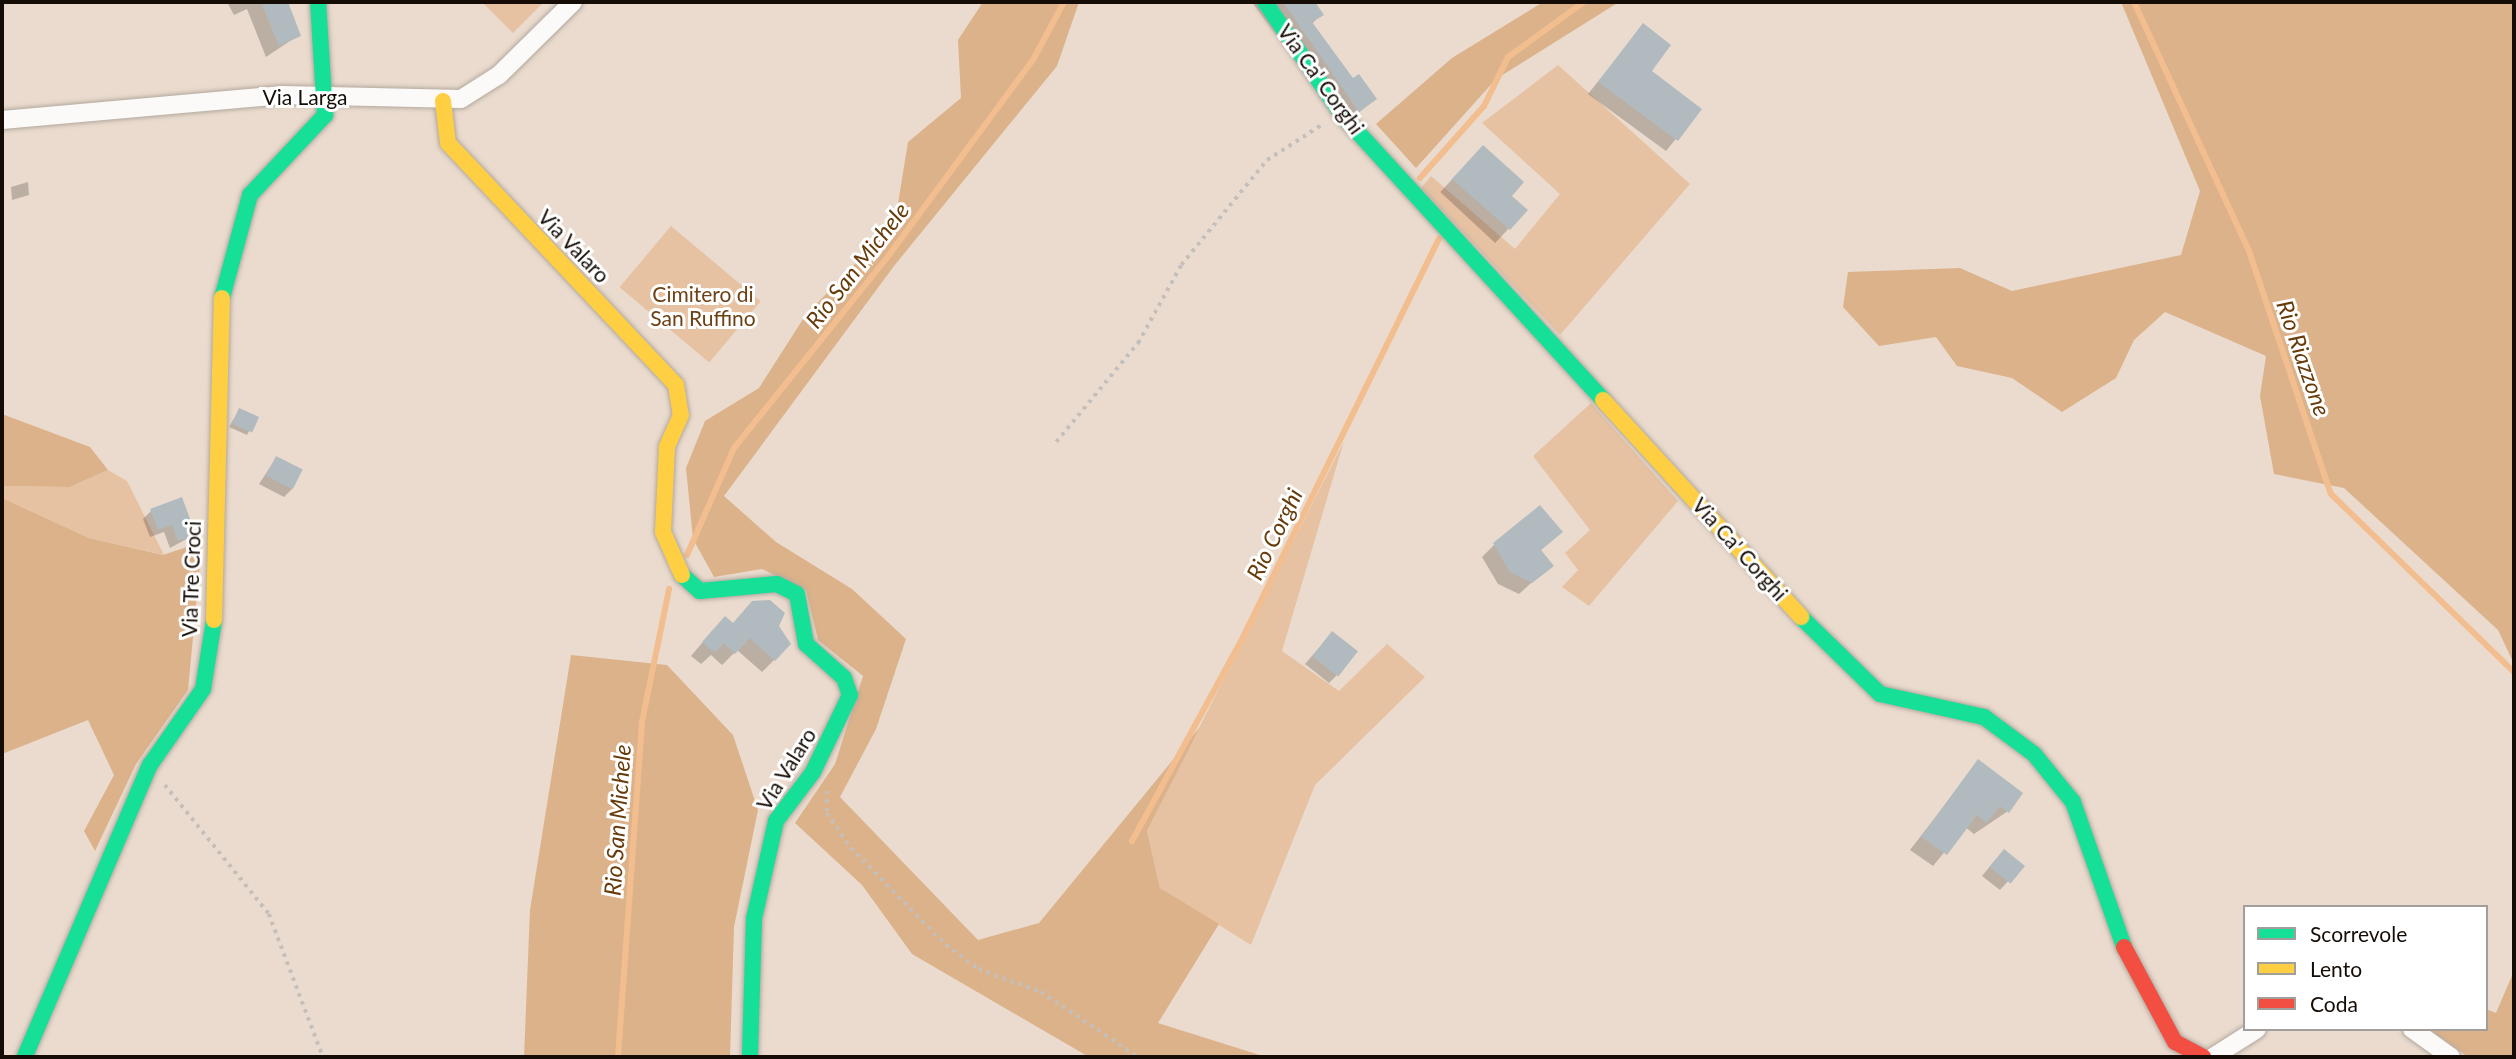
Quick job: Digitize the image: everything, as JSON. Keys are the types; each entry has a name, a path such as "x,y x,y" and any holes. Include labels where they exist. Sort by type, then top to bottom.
{"street":[{"path":"318,2 326,95"},
{"name":"Via Larga","path":"2,120 326,95 443,101 487,85 573,2"},
{"name":"Via Ca' Corghi","path":"1265,2 1343,116 1815,632 1880,694 1984,717 2034,754 2073,802 2130,964 2175,1042 2203,1057"},
{"name":"Via Tre Croci","path":"25,1056 150,765 203,689 214,617 215,381 231,239 250,195 319,124 326,95"},
{"name":"Via Valaro","path":"443,101 448,143 676,385 681,415 667,447 663,490 663,533 674,568 700,591 777,584 797,594 806,644 844,678 850,695 813,772 776,821 754,919 750,1057"},
{"path":"2213,1057 2254,1031"},
{"path":"2415,1031 2451,1057"}],"path":[{"path":"1056,442 1138,343 1181,265 1266,160 1300,133 1343,116"},
{"path":"150,765 269,914 323,1057"},
{"path":"827,787 827,813 851,848 946,945 979,969 1041,992 1138,1057"}],"green space":[{"path":"482,2 544,2 513,33"},
{"path":"1558,65 1690,184 1560,335 1421,188 1431,176 1515,249 1560,194 1482,123"},
{"name":"Cimitero di San Ruffino","path":"671,226 761,301 709,362 620,287"},
{"path":"1591,403 1678,501 1589,606 1562,587 1578,570 1565,553 1590,530 1533,456"},
{"path":"1344,441 1282,651 1339,691 1387,644 1425,677 1315,785 1251,945 1160,888 1147,831"},
{"path":"108,470 127,481 164,555 89,538 2,498 2,486 70,487"}],"shaded area":[{"path":"983,2 1079,2 1057,66 894,266 724,496 776,542 852,589 906,639 876,729 840,797 978,940 1039,923 1200,727 1147,831 1160,888 1219,924 1158,1023 1266,1057 1089,1057 912,954 862,885 795,823 835,764 863,676 818,640 806,590 762,569 714,577 693,539 686,468 705,421 759,388 805,316 895,222 908,142 961,98 958,40"},
{"path":"1543,2 1619,2 1496,79 1416,168 1376,124 1452,58"},
{"path":"2121,2 2514,2 2514,664 2498,630 2344,488 2274,474 2260,396 2266,356 2165,312 2134,340 2116,378 2062,412 2012,378 1957,366 1936,337 1879,346 1843,307 1848,272 1960,268 2012,291 2181,255 2200,191"},
{"path":"2,414 90,447 108,470 70,487 2,486"},
{"path":"2,498 89,538 163,555 202,542 188,690 136,764 95,851 84,831 114,775 88,720 2,754"},
{"path":"571,655 667,665 733,735 758,810 734,927 730,1057 524,1057 530,910"},
{"path":"2514,971 2514,1057 2468,1057 2432,1031 2488,1031 2488,1010 2496,1013"}],"building":[{"path":"261,2 288,2 301,36 279,46"},
{"path":"1283,2 1315,2 1324,15 1312,22 1353,78 1359,74 1377,99 1359,112"},
{"path":"1643,23 1671,45 1652,71 1702,109 1678,141 1598,82"},
{"path":"1483,145 1524,182 1512,196 1528,210 1510,230 1452,179"},
{"path":"239,408 259,417 252,432 232,424"},
{"path":"276,456 303,470 293,489 266,476"},
{"path":"182,497 196,535 178,541 172,525 158,530 150,509"},
{"path":"1540,505 1563,532 1541,550 1554,566 1532,583 1510,572 1493,543"},
{"path":"770,600 785,613 779,626 791,644 775,661 750,638 735,654 724,643 715,653 702,642 725,616 733,623 752,601"},
{"path":"1332,631 1358,651 1338,677 1312,656"},
{"path":"1978,759 2023,793 2009,813 2000,806 1987,823 1977,815 1947,855 1921,837"},
{"path":"2004,849 2025,866 2011,884 1990,867"}],"waterway":[{"name":"Rio San Michele","path":"687,555 734,448 889,255 1033,60 1064,2"},
{"name":"Rio Corghi","path":"1420,178 1484,106 1508,57 1584,2"},
{"name":"Rio Riazzone","path":"2134,2 2249,251 2331,494 2514,672"},
{"name":"Rio Corghi","path":"1132,841 1243,637 1439,239"},
{"name":"Rio San Michele","path":"618,1057 642,722 669,589"}],"traffic: fast":[{"path":"222,298 250,195 325,115 318,2"},
{"path":"1265,2 1343,116 1603,400"},
{"path":"682,575 700,591 777,584 797,594 806,644 844,678 850,695 813,772 776,821 754,919 750,1057"},
{"path":"1801,617 1880,694 1984,717 2034,754 2073,802 2124,947"},
{"path":"25,1056 150,765 203,689 214,620"}],"traffic: slow":[{"path":"443,101 448,143 676,385 681,415 667,447 663,532 682,575"},
{"path":"214,620 222,298"},
{"path":"1603,400 1801,617"}],"traffic: jam":[{"path":"2124,947 2175,1042 2203,1057"}]}
